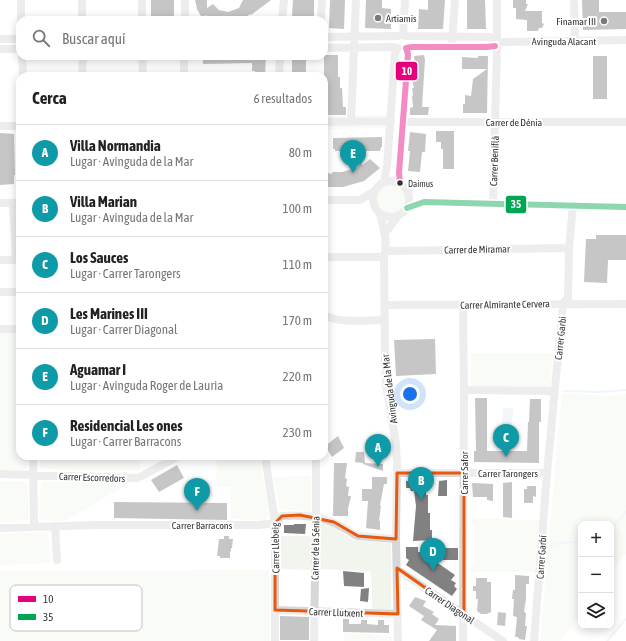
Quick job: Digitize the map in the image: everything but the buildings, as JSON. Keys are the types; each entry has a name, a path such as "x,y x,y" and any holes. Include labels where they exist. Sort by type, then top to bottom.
{"street":[{"path":"21,0 21,16"},
{"path":"82,0 82,16"},
{"path":"142,0 142,16"},
{"path":"184,16 185,0"},
{"path":"282,16 284,0"},
{"path":"321,16 322,0"},
{"path":"351,122 356,0"},
{"path":"400,183 399,173 408,54 395,42 402,36 405,0"},
{"path":"452,47 454,0"},
{"name":"Carrer Beniflà","path":"493,204 497,0"},
{"path":"574,0 574,42"},
{"path":"384,182 391,121 395,53 409,42 402,36"},
{"name":"Avinguda Alacant","path":"328,37 489,37 497,42"},
{"path":"0,39 16,39"},
{"name":"Avinguda Alacant","path":"328,48 487,47 497,42 626,40"},
{"path":"0,49 16,49"},
{"path":"22,60 22,72"},
{"path":"82,72 83,60"},
{"path":"142,60 143,72"},
{"path":"184,60 184,72"},
{"path":"279,72 280,60"},
{"path":"328,122 391,121"},
{"name":"Carrer de Dénia","path":"403,122 626,122"},
{"path":"0,126 16,126"},
{"path":"328,200 360,200 373,192 384,182 395,181 400,183 408,192 424,202"},
{"path":"373,192 372,198 377,211"},
{"path":"407,208 409,203 408,192"},
{"path":"360,200 386,217 392,218 398,216"},
{"path":"385,233 398,216 407,208 424,202 626,207"},
{"path":"0,203 16,203"},
{"name":"Carrer Garbi","path":"547,473 563,303 568,298 569,248 573,205"},
{"name":"Avinguda de la Mar","path":"377,211 385,233 384,320 386,384 396,444 398,641"},
{"name":"Carrer de Miramar","path":"328,256 408,251 569,248"},
{"path":"0,260 16,260"},
{"path":"0,292 16,292"},
{"name":"Carrer Almirante Cervera","path":"384,305 563,303 626,304"},
{"name":"Carrer Safor","path":"463,305 463,641"},
{"path":"328,316 344,320 384,320"},
{"path":"0,328 16,329"},
{"path":"464,390 554,391"},
{"path":"33,460 34,527"},
{"name":"Carrer Escorredors","path":"0,474 138,478 172,460"},
{"name":"Carrer Llebeig","path":"267,460 275,523 275,641"},
{"name":"Carrer de la Sénia","path":"314,641 316,460"},
{"name":"Carrer Tarongers","path":"397,473 547,473"},
{"name":"Carrer Garbí","path":"534,641 547,473"},
{"name":"Carrer Barracons","path":"0,528 95,525 259,525 275,523 282,516 300,515 334,522 355,535 396,539"},
{"path":"55,526 57,560"},
{"name":"Carrer Diagonal","path":"397,572 401,572 503,641"},
{"name":"Carrer Llutxent","path":"275,610 398,614"}],"highlighted area":[{"path":"397,473 464,473 464,615 397,568 398,614 275,610 275,523 282,516 300,515 334,522 358,536 396,539"}],"shaded area":[{"path":"386,115 385,128 328,129 328,116"},
{"path":"395,181 404,186 408,192 408,206 404,212 395,217 387,217 378,212 374,206 373,195 378,186 384,182"},
{"path":"0,333 16,333 16,460 28,460 27,468 23,470 0,470"},
{"path":"471,353 553,353 550,388 471,387"},
{"path":"562,393 608,396 626,394 626,554 614,568 614,521 578,521 577,619 560,641 540,641"},
{"path":"503,408 513,408 512,426 502,426"},
{"path":"39,460 140,460 140,471 44,469 40,467"},
{"path":"217,460 260,460 269,515 265,520 231,519 231,487 216,486"},
{"path":"311,476 311,512 300,510 282,510 280,508 274,477"},
{"path":"0,481 24,481 28,486 27,520 0,522"},
{"path":"41,482 131,482 65,521 39,520"},
{"path":"469,519 539,520 535,572 469,572 475,565 475,526"},
{"path":"320,523 337,529 350,538 356,540 391,543 391,610 372,609 370,571 320,569"},
{"path":"48,533 51,563 0,565 0,534"},
{"path":"281,536 311,536 311,570 281,569"},
{"path":"269,570 269,641 0,641 0,571"},
{"path":"344,633 392,636 392,641 344,641"}],"waterway":[{"path":"564,391 600,392 626,390"},
{"path":"614,526 626,512"},
{"path":"551,545 557,543 578,542"},
{"path":"607,641 626,619"}],"transit line":[{"name":"10","path":"400,183 399,173 408,54 406,48 495,46"},
{"name":"35","path":"407,208 424,202 626,207"}],"place":[{"name":"Artiamis","path":"378,18"},
{"name":"Finamar III","path":"604,21"},
{"name":"Aguamar I","path":"353,173"},
{"name":"Daimus","path":"400,183"},
{"name":"Los Sauces","path":"506,457"},
{"name":"Villa Normandia","path":"378,467"},
{"name":"Villa Marian","path":"421,500"},
{"name":"Residencial Les ones","path":"197,511"},
{"name":"Les Marines III","path":"433,571"}]}
